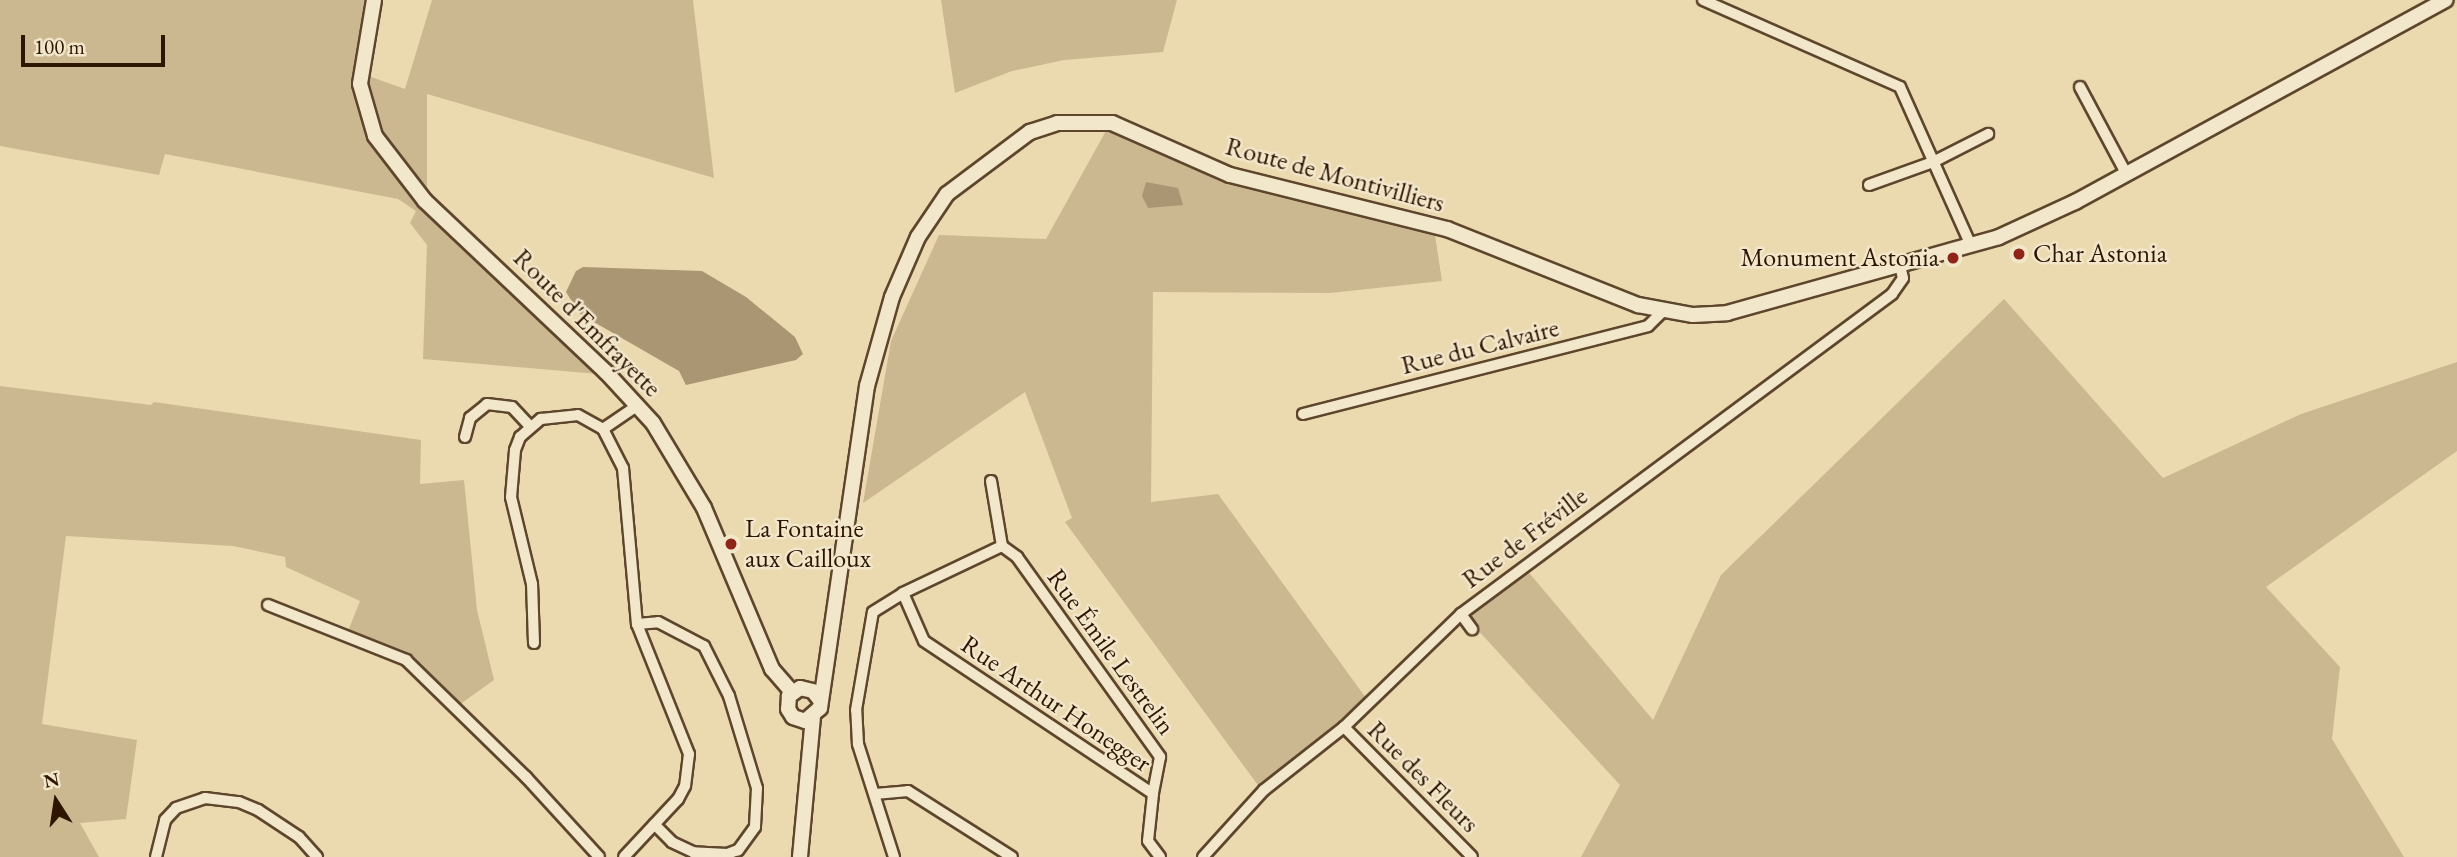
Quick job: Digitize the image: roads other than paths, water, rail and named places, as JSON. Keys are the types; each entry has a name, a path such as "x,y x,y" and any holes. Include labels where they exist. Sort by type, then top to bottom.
{"street":[{"name":"Route d'Emfrayette","path":"374,0 360,84 375,136 425,201 638,405 704,508 772,669 799,690 820,700"},
{"path":"1703,0 1900,87 1971,246"},
{"name":"Route de Montivilliers","path":"800,857 813,718 820,700 830,653 867,386 892,297 918,237 947,194 1030,132 1057,123 1112,123 1230,174 1447,229 1662,312 1727,313 1971,246 2063,208 2446,0"},
{"path":"2080,87 2126,173"},
{"path":"1869,186 1933,162 1987,134"},
{"name":"Rue de Fréville","path":"1203,857 1264,790 1344,727 1461,614 1900,285 1896,267"},
{"name":"Rue du Calvaire","path":"1303,414 1648,326 1662,312"},
{"path":"465,438 470,418 487,404 512,407 529,425"},
{"path":"603,429 638,405"},
{"path":"534,643 532,584 511,497 515,450 529,425 566,413 603,429 623,468 628,490 629,563 637,624 689,754 685,786 624,857"},
{"path":"894,857 859,744 856,710 873,612 903,593 1002,546 991,481"},
{"name":"Rue Émile Lestrelin","path":"1002,546 1017,557 1160,757 1153,794"},
{"name":"Rue Arthur Honegger","path":"903,593 924,641 1153,794 1148,841 1160,857"},
{"path":"268,605 405,660 554,805 599,857"},
{"path":"1461,614 1472,629"},
{"path":"637,624 658,622 704,646 729,696 757,788 755,828 738,850 727,854 693,852 672,842 654,824"},
{"name":"Route de Montivilliers","path":"799,690 817,678 830,653"},
{"path":"799,690 787,705 796,719 808,775"},
{"path":"796,719 813,718"},
{"name":"Rue des Fleurs","path":"1344,727 1472,857"},
{"path":"875,794 908,791 1012,857"},
{"path":"156,857 159,832 176,808 191,800 221,798 280,822 317,857"}],"place":[{"name":"Char Astonia","path":"2019,254"},
{"name":"Monument Astonia","path":"1953,258"},
{"name":"La Fontaine aux Cailloux","path":"731,544"}]}
